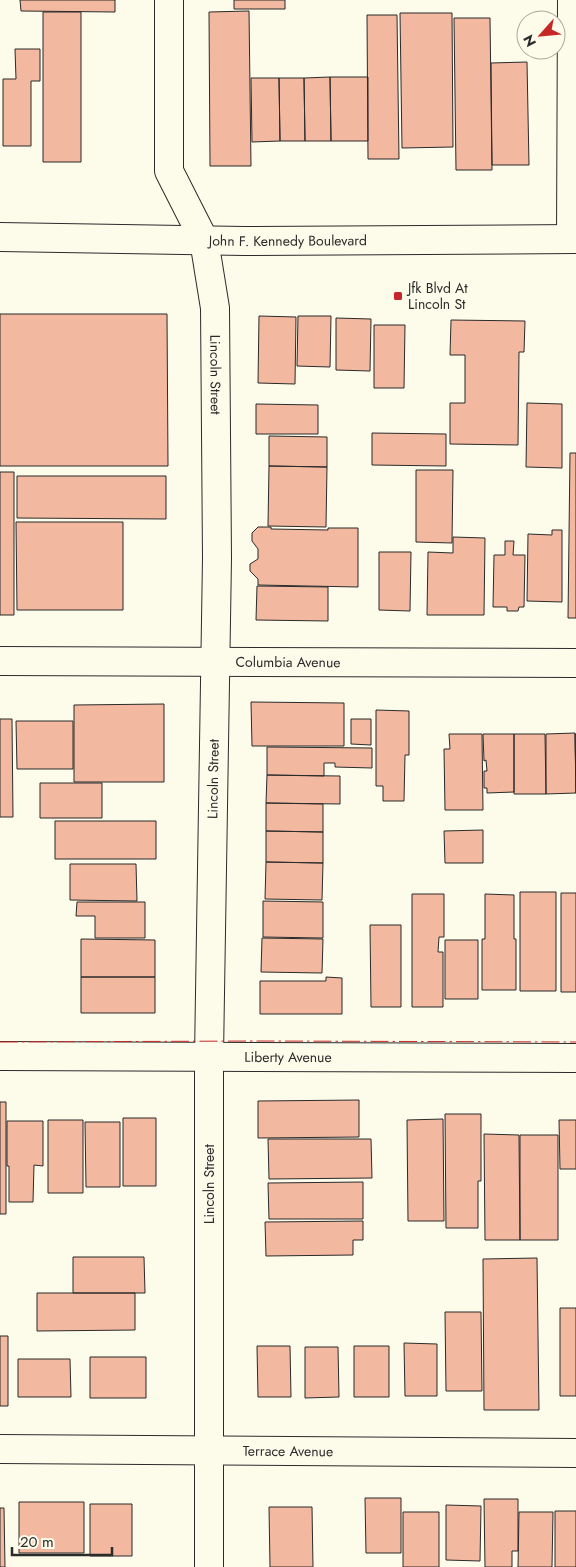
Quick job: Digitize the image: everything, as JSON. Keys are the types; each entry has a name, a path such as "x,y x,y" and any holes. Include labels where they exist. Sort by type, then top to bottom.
{"street":[{"name":"Lincoln Street","path":"169,0 169,171 204,240 215,308 217,558 209,1056 209,1567"},
{"path":"572,0 573,239"},
{"name":"John F. Kennedy Boulevard","path":"0,237 204,240 573,239"},
{"name":"Columbia Avenue","path":"0,661 576,663"},
{"name":"Liberty Avenue","path":"0,1056 576,1058"},
{"name":"Terrace Avenue","path":"0,1449 576,1453"}],"building":[{"path":"20,0 115,0 115,12 21,11"},
{"path":"234,0 285,0 285,9 234,9"},
{"path":"249,11 251,166 210,166 209,12"},
{"path":"43,12 81,12 81,162 43,162"},
{"path":"400,13 452,13 453,147 402,148"},
{"path":"367,15 397,15 399,159 368,159"},
{"path":"454,18 490,18 492,170 456,170"},
{"path":"15,49 40,49 40,81 31,81 31,146 3,146 3,79 16,79"},
{"path":"527,62 529,165 492,165 491,63"},
{"path":"330,77 368,77 368,141 331,141"},
{"path":"330,77 331,141 305,141 304,78"},
{"path":"251,78 279,78 280,141 252,142"},
{"path":"279,78 304,78 305,141 280,141"},
{"path":"0,314 167,314 168,466 0,466"},
{"path":"259,316 296,317 295,384 258,383"},
{"path":"298,316 331,316 330,367 297,366"},
{"path":"336,318 371,319 370,371 336,370"},
{"path":"451,320 525,321 524,352 519,352 518,445 450,444 450,403 465,403 465,355 450,355"},
{"path":"374,325 405,325 404,388 374,388"},
{"path":"527,403 562,404 562,468 526,467"},
{"path":"256,404 318,405 318,434 256,434"},
{"path":"372,433 446,434 446,466 372,465"},
{"path":"269,436 327,437 327,467 269,466"},
{"path":"570,453 576,453 576,618 568,618"},
{"path":"269,466 327,467 326,527 268,526"},
{"path":"416,470 453,470 452,543 416,542"},
{"path":"0,472 14,472 14,615 0,615"},
{"path":"17,476 166,476 166,519 17,518"},
{"path":"16,522 123,522 123,610 17,610"},
{"path":"258,527 328,530 328,528 358,528 358,587 258,585 258,579 250,571 250,564 258,559 258,549 252,541 252,533"},
{"path":"552,530 562,530 562,602 527,601 528,534 552,535"},
{"path":"453,537 485,538 484,615 427,615 428,552 453,553"},
{"path":"505,541 514,541 513,555 525,555 524,607 519,607 518,611 507,611 507,607 493,607 494,555 505,555"},
{"path":"379,552 411,552 410,611 379,610"},
{"path":"257,586 328,587 328,621 256,620"},
{"path":"251,702 344,703 344,746 252,746"},
{"path":"164,704 164,782 74,782 74,705"},
{"path":"376,710 409,711 409,755 405,755 404,801 383,801 383,786 376,786"},
{"path":"0,719 12,719 13,817 0,817"},
{"path":"351,719 371,719 371,745 351,744"},
{"path":"16,721 73,721 73,769 17,769"},
{"path":"575,733 576,793 546,794 546,734"},
{"path":"449,734 482,734 483,810 445,810 444,749 450,749"},
{"path":"483,734 514,734 514,792 487,793 487,788 484,788 484,771 487,771 486,760 484,761"},
{"path":"514,734 545,734 546,794 514,794"},
{"path":"575,734 576,734 576,793"},
{"path":"267,747 372,748 372,768 335,767 335,763 324,763 324,776 267,775"},
{"path":"267,775 340,776 340,804 266,803"},
{"path":"40,783 102,783 102,818 40,818"},
{"path":"266,803 323,804 323,832 266,831"},
{"path":"55,821 156,821 156,859 55,859"},
{"path":"483,830 483,863 445,863 444,831"},
{"path":"266,831 323,832 323,863 266,862"},
{"path":"266,862 323,863 322,900 265,899"},
{"path":"70,864 136,864 137,901 70,900"},
{"path":"520,892 556,892 556,991 520,991"},
{"path":"561,893 576,893 576,992 561,992"},
{"path":"412,894 444,894 444,937 439,937 438,952 443,952 443,1007 412,1007"},
{"path":"485,894 514,895 516,990 482,990 482,939 485,939"},
{"path":"263,901 323,902 323,938 263,937"},
{"path":"77,902 145,902 145,938 95,938 95,916 76,916"},
{"path":"370,925 401,925 401,1007 371,1007"},
{"path":"262,938 323,939 322,973 261,972"},
{"path":"81,939 155,940 155,977 81,977"},
{"path":"445,940 478,940 478,999 445,999"},
{"path":"81,977 155,977 155,1013 81,1013"},
{"path":"326,977 342,978 342,1014 260,1014 260,981 326,981"},
{"path":"359,1100 359,1137 258,1138 258,1101"},
{"path":"0,1102 6,1102 6,1214 0,1214"},
{"path":"445,1114 481,1114 481,1181 478,1181 478,1228 446,1228"},
{"path":"123,1118 156,1118 156,1186 123,1186"},
{"path":"443,1119 444,1221 408,1221 407,1120"},
{"path":"48,1120 83,1120 83,1193 48,1193"},
{"path":"559,1120 576,1120 576,1169 560,1169"},
{"path":"7,1121 43,1121 43,1166 34,1165 33,1202 9,1202"},
{"path":"85,1122 120,1122 120,1187 86,1187"},
{"path":"484,1134 519,1135 520,1240 485,1240"},
{"path":"520,1135 558,1135 558,1240 520,1240"},
{"path":"268,1139 371,1139 372,1178 269,1179"},
{"path":"363,1182 363,1219 269,1219 268,1183"},
{"path":"363,1221 363,1240 353,1240 353,1255 266,1256 265,1222"},
{"path":"73,1257 144,1257 145,1293 73,1293"},
{"path":"537,1258 539,1410 484,1410 483,1259"},
{"path":"37,1293 135,1293 135,1330 37,1331"},
{"path":"560,1308 576,1308 576,1396 560,1396"},
{"path":"445,1312 481,1312 482,1391 446,1391"},
{"path":"0,1336 8,1336 8,1406 0,1406"},
{"path":"404,1343 437,1344 437,1396 405,1396"},
{"path":"257,1346 290,1346 291,1397 258,1397"},
{"path":"354,1346 389,1346 389,1397 354,1397"},
{"path":"305,1347 338,1347 339,1397 305,1398"},
{"path":"90,1357 146,1357 146,1398 90,1398"},
{"path":"18,1359 70,1359 71,1397 18,1397"},
{"path":"365,1498 401,1498 401,1553 366,1553"},
{"path":"484,1499 518,1499 518,1551 512,1551 512,1567 485,1567"},
{"path":"19,1502 84,1502 84,1553 19,1553"},
{"path":"90,1504 132,1504 132,1556 90,1556"},
{"path":"446,1505 481,1506 480,1561 446,1560"},
{"path":"269,1507 312,1507 313,1567 270,1567"},
{"path":"0,1508 4,1508 5,1567 0,1567"},
{"path":"555,1511 576,1511 576,1567 555,1567"},
{"path":"403,1512 439,1512 439,1567 403,1567"},
{"path":"519,1512 553,1512 552,1567 518,1567"}],"power":[{"path":"0,1042 576,1042"}],"place":[{"name":"Jfk Blvd At Lincoln St","path":"398,296"}]}
